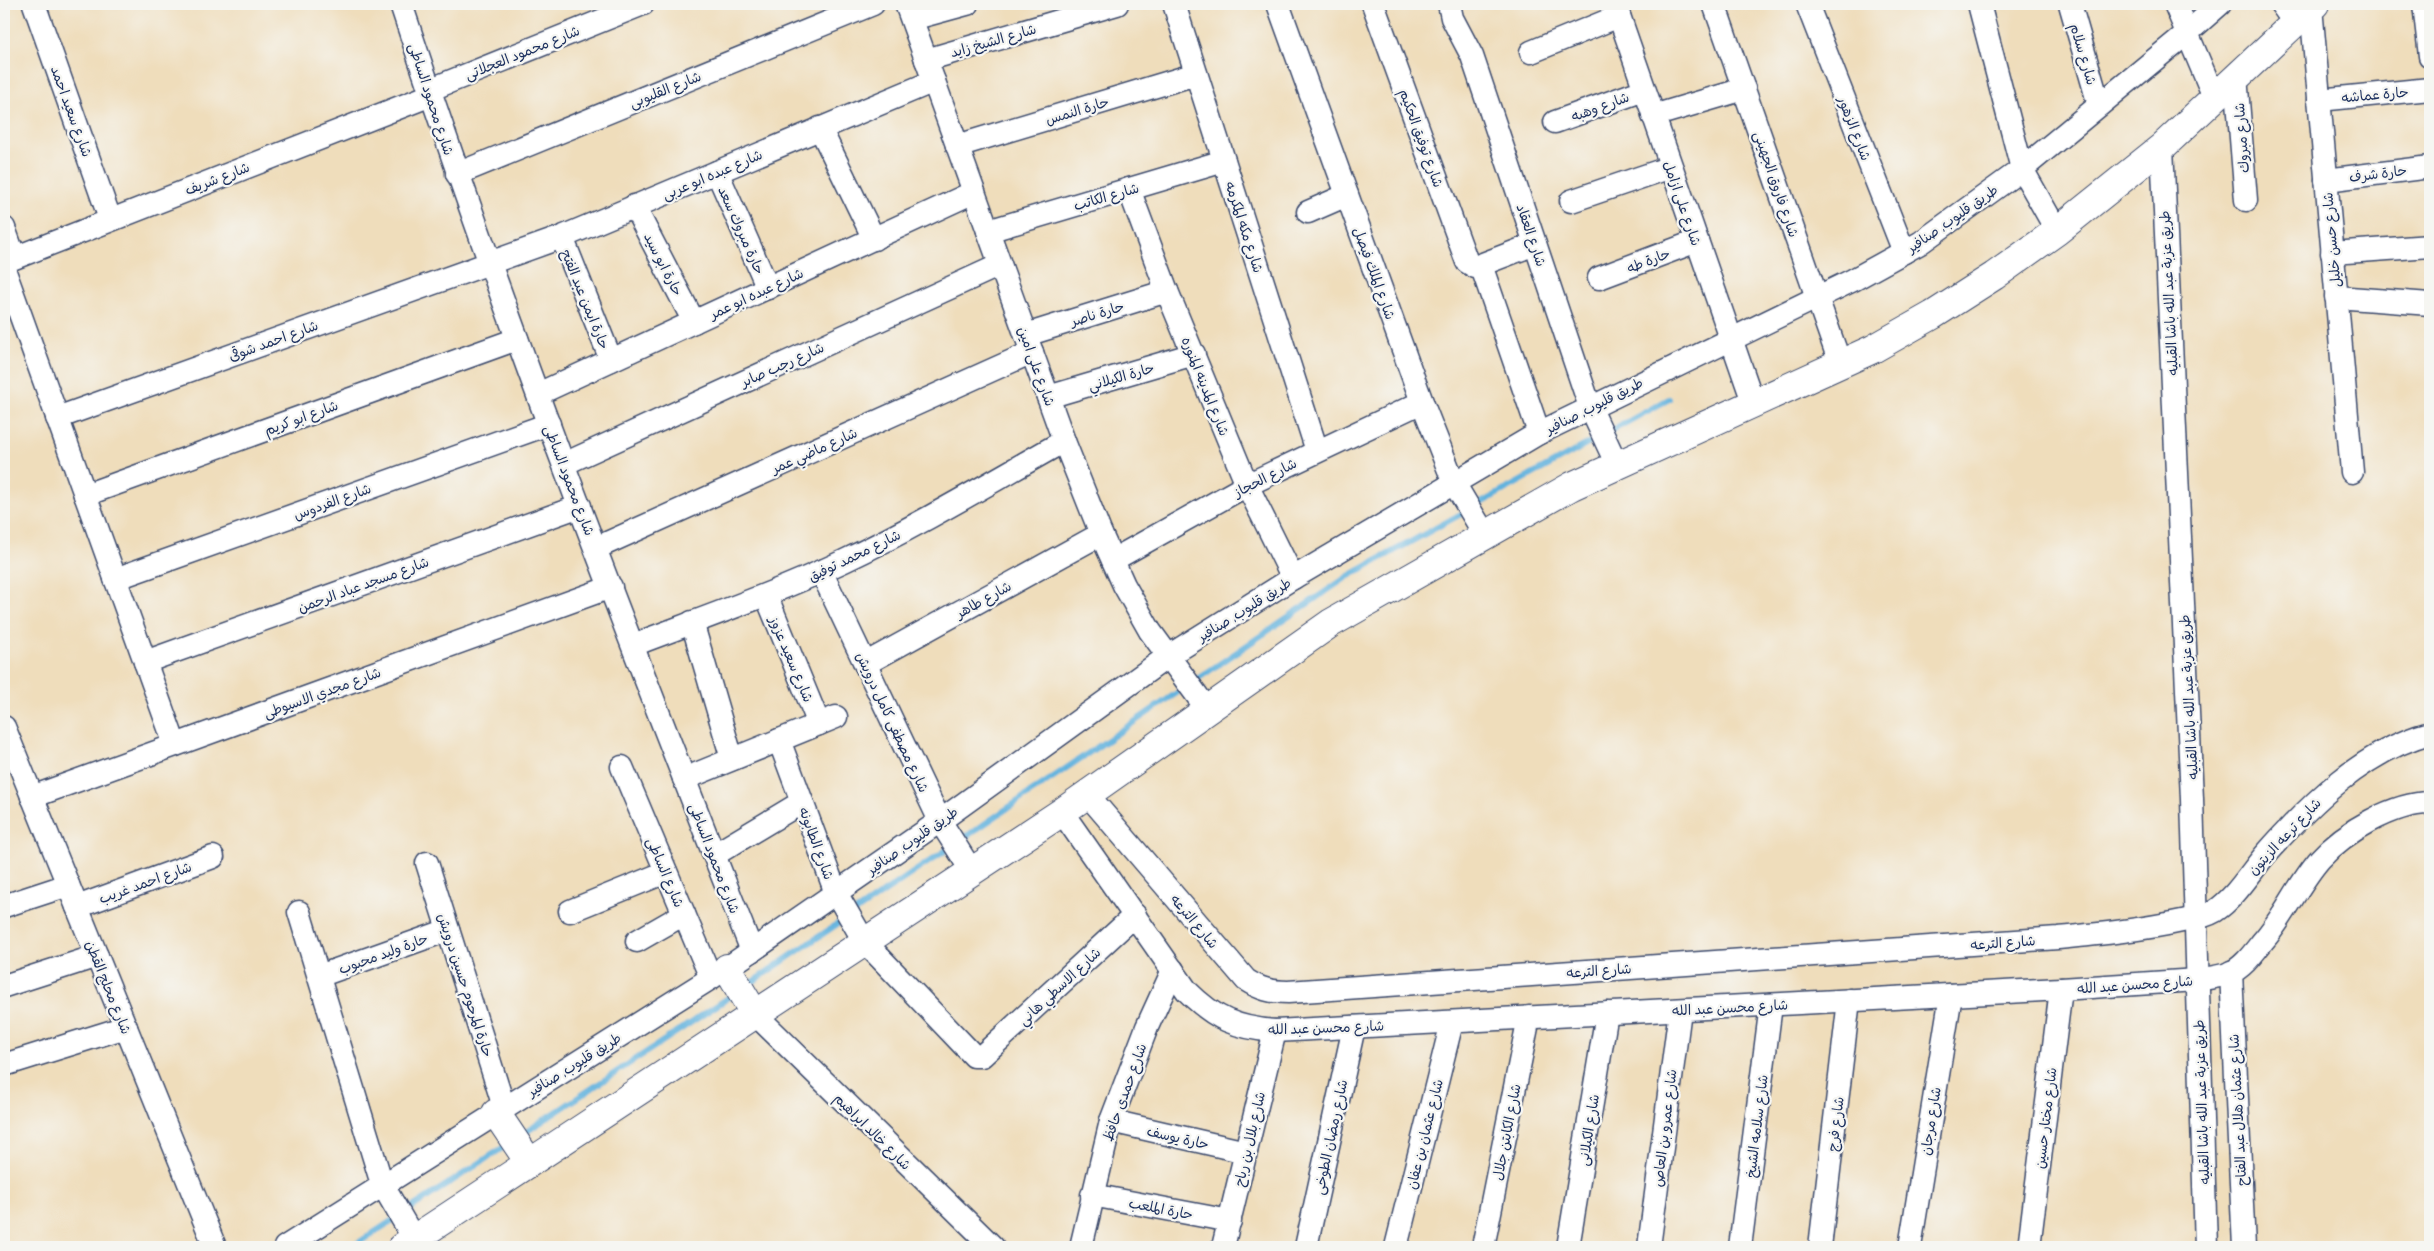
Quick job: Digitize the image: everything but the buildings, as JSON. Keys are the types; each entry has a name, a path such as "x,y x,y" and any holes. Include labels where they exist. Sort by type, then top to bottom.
{"street":[{"name":"شارع سعيد احمد","path":"34,4 110,219"},
{"name":"شارع محمود الساطى","path":"401,4 458,174 517,339 684,779 752,951"},
{"name":"شارع محمود العجلاتى","path":"430,93 643,4"},
{"name":"شارع القليوبى","path":"458,174 873,4"},
{"path":"909,11 966,4"},
{"name":"شارع الشيخ زايد","path":"930,70 1117,4"},
{"name":"شارع مكه المكرمه","path":"1174,4 1317,451"},
{"name":"شارع الملك فيصل","path":"1278,4 1422,402 1454,483 1485,535"},
{"name":"شارع توفيق الحكيم","path":"1373,4 1467,262 1478,266 1539,433"},
{"name":"شارع العقاد","path":"1449,4 1452,18 1472,56 1590,407 1617,465"},
{"name":"شارع فاروق الجهينى","path":"1714,4 1840,363"},
{"name":"شارع الزهور","path":"1806,4 1904,252"},
{"path":"1979,4 2022,169 2057,231"},
{"name":"شارع سلام","path":"2070,4 2099,105"},
{"path":"2175,4 2214,97"},
{"name":"طريق قليوب, صنافير","path":"285,1247 719,973 940,821 1168,657 1293,578 1539,433 1817,297 1904,252 2022,169 2220,4"},
{"path":"2424,4 2430,56"},
{"path":"299,912 382,1184 408,1243 754,1013 1062,812 1331,622 1564,490 1753,402 1874,349 1933,315 1994,276 2057,231 2162,147 2236,76 2300,9"},
{"name":"شارع حسن خليل","path":"2300,9 2319,100 2352,472"},
{"path":"1531,52 1617,10"},
{"name":"شارع على ازامل","path":"1617,10 1753,402"},
{"name":"شارع على امين","path":"909,11 1064,442 1101,534 1128,592 1168,657 1208,708"},
{"name":"شارع عبده ابو عربى","path":"489,263 562,237 820,128 930,70"},
{"name":"حارة النمس","path":"958,146 1196,74"},
{"name":"شارع مبروك","path":"2236,76 2246,200"},
{"path":"1653,116 1744,89"},
{"name":"حارة عماشه","path":"2319,100 2430,89"},
{"name":"شارع وهبه","path":"1555,122 1644,90"},
{"name":"شارع شريف","path":"7,262 110,219 430,93"},
{"path":"820,128 874,239"},
{"name":"طريق عزبة عبد الله باشا القبليه","path":"2162,147 2197,918 2196,980 2206,1247"},
{"name":"شارع الكاتب","path":"988,231 1224,161"},
{"name":"حارة شرف","path":"2326,180 2430,167"},
{"path":"1571,201 1671,168"},
{"name":"حارة مبروك سعد","path":"717,172 768,288"},
{"name":"شارع المدينه المنوره","path":"1129,190 1167,291 1247,485 1293,578"},
{"name":"شارع عبده ابو عمر","path":"538,394 974,192"},
{"path":"1308,212 1347,196"},
{"name":"حارة ابو سيد","path":"634,206 694,322"},
{"path":"4,228 7,262 58,418 175,746"},
{"name":"حارة ايمن عبد الفتح","path":"562,237 611,360"},
{"name":"حارة طه","path":"1599,278 1697,241"},
{"path":"1478,266 1535,244"},
{"path":"2332,253 2430,246"},
{"name":"شارع احمد شوقى","path":"58,418 489,263"},
{"name":"شارع رجب صابر","path":"564,464 1000,265"},
{"name":"حارة ناصر","path":"1029,344 1167,291"},
{"path":"2336,298 2430,304"},
{"name":"شارع ابو كريم","path":"85,495 517,339"},
{"name":"شارع ماضي عمر","path":"596,548 1029,344"},
{"name":"حارة الكيلاني","path":"1048,397 1194,354"},
{"name":"شارع الحجاز","path":"1113,560 1247,485 1422,402"},
{"name":"شارع الفردوس","path":"115,579 549,424"},
{"name":"شارع محمد توفيق","path":"633,645 766,595 821,572 928,518 1064,442"},
{"name":"شارع مسجد عباد الرحمن","path":"145,662 580,506"},
{"name":"شارع طاهر","path":"865,664 1101,534"},
{"name":"شارع مصطفى كامل درويش","path":"821,572 940,821 971,870"},
{"name":"شارع مجدي الاسيوطى","path":"32,797 611,587"},
{"name":"شارع سعيد عزوز","path":"766,595 828,721 779,740"},
{"path":"692,622 732,759"},
{"name":"شارع محلج القطن","path":"4,726 215,1247"},
{"name":"شارع ترعه الزيتون","path":"2197,918 2214,911 2231,896 2316,800 2390,749 2430,733"},
{"path":"684,779 779,740"},
{"name":"شارع الطابونه","path":"779,740 836,893 864,941 972,1055 982,1056"},
{"name":"شارع الساطى","path":"622,767 684,914 719,973"},
{"name":"شارع الترعه","path":"1087,794 1236,970 1258,988 1273,992 2118,933 2197,918"},
{"path":"714,855 802,802"},
{"name":"شارع محسن عبد الله","path":"1062,812 1187,991 1205,1009 1226,1022 1250,1029 1275,1031 2061,990 2196,980 2231,972 2254,952 2276,926 2306,878 2335,844 2388,812 2419,803 2430,802"},
{"name":"شارع احمد غريب","path":"77,907 213,857"},
{"name":"حارة المرحوم حسين درويش","path":"427,863 500,1110"},
{"path":"570,911 666,872"},
{"path":"4,906 68,885"},
{"path":"637,941 684,914"},
{"name":"شارع الاسطي هاني","path":"982,1056 1135,915"},
{"name":"حارة وليد محبوب","path":"319,976 448,930"},
{"path":"4,986 97,956"},
{"name":"شارع حمدى حافظ","path":"1081,1247 1111,1121 1147,1027 1173,970"},
{"name":"شارع عثمان هلال عبد الفتاح","path":"2231,972 2244,1247"},
{"path":"719,973 754,1013"},
{"name":"شارع مختار حسين","path":"2029,1247 2061,990"},
{"name":"شارع مرجان","path":"1910,1247 1951,995"},
{"name":"شارع فرج","path":"1820,1247 1849,1000"},
{"name":"شارع سلامه الشيخ","path":"1740,1247 1771,1005"},
{"name":"شارع عمرو بن العاص","path":"1649,1247 1680,1010"},
{"name":"شارع خالد ابراهيم","path":"754,1013 993,1247"},
{"name":"شارع الكيلانى","path":"1568,1247 1607,1013"},
{"name":"شارع الكابتن جلال","path":"1483,1247 1529,1017"},
{"name":"شارع عثمان بن عفان","path":"1396,1247 1452,1022"},
{"path":"4,1065 126,1027"},
{"name":"شارع رمضان الطوخى","path":"1306,1247 1354,1027"},
{"name":"شارع بلال بن رباح","path":"1223,1247 1275,1031"},
{"path":"500,1110 529,1162"},
{"name":"حارة يوسف","path":"1111,1121 1246,1152"},
{"name":"حارة الملعب","path":"1092,1195 1230,1221"}],"waterway":[{"path":"745,987 1347,577 1669,399"},
{"path":"520,1136 734,994"},
{"path":"352,1247 510,1143"}]}
